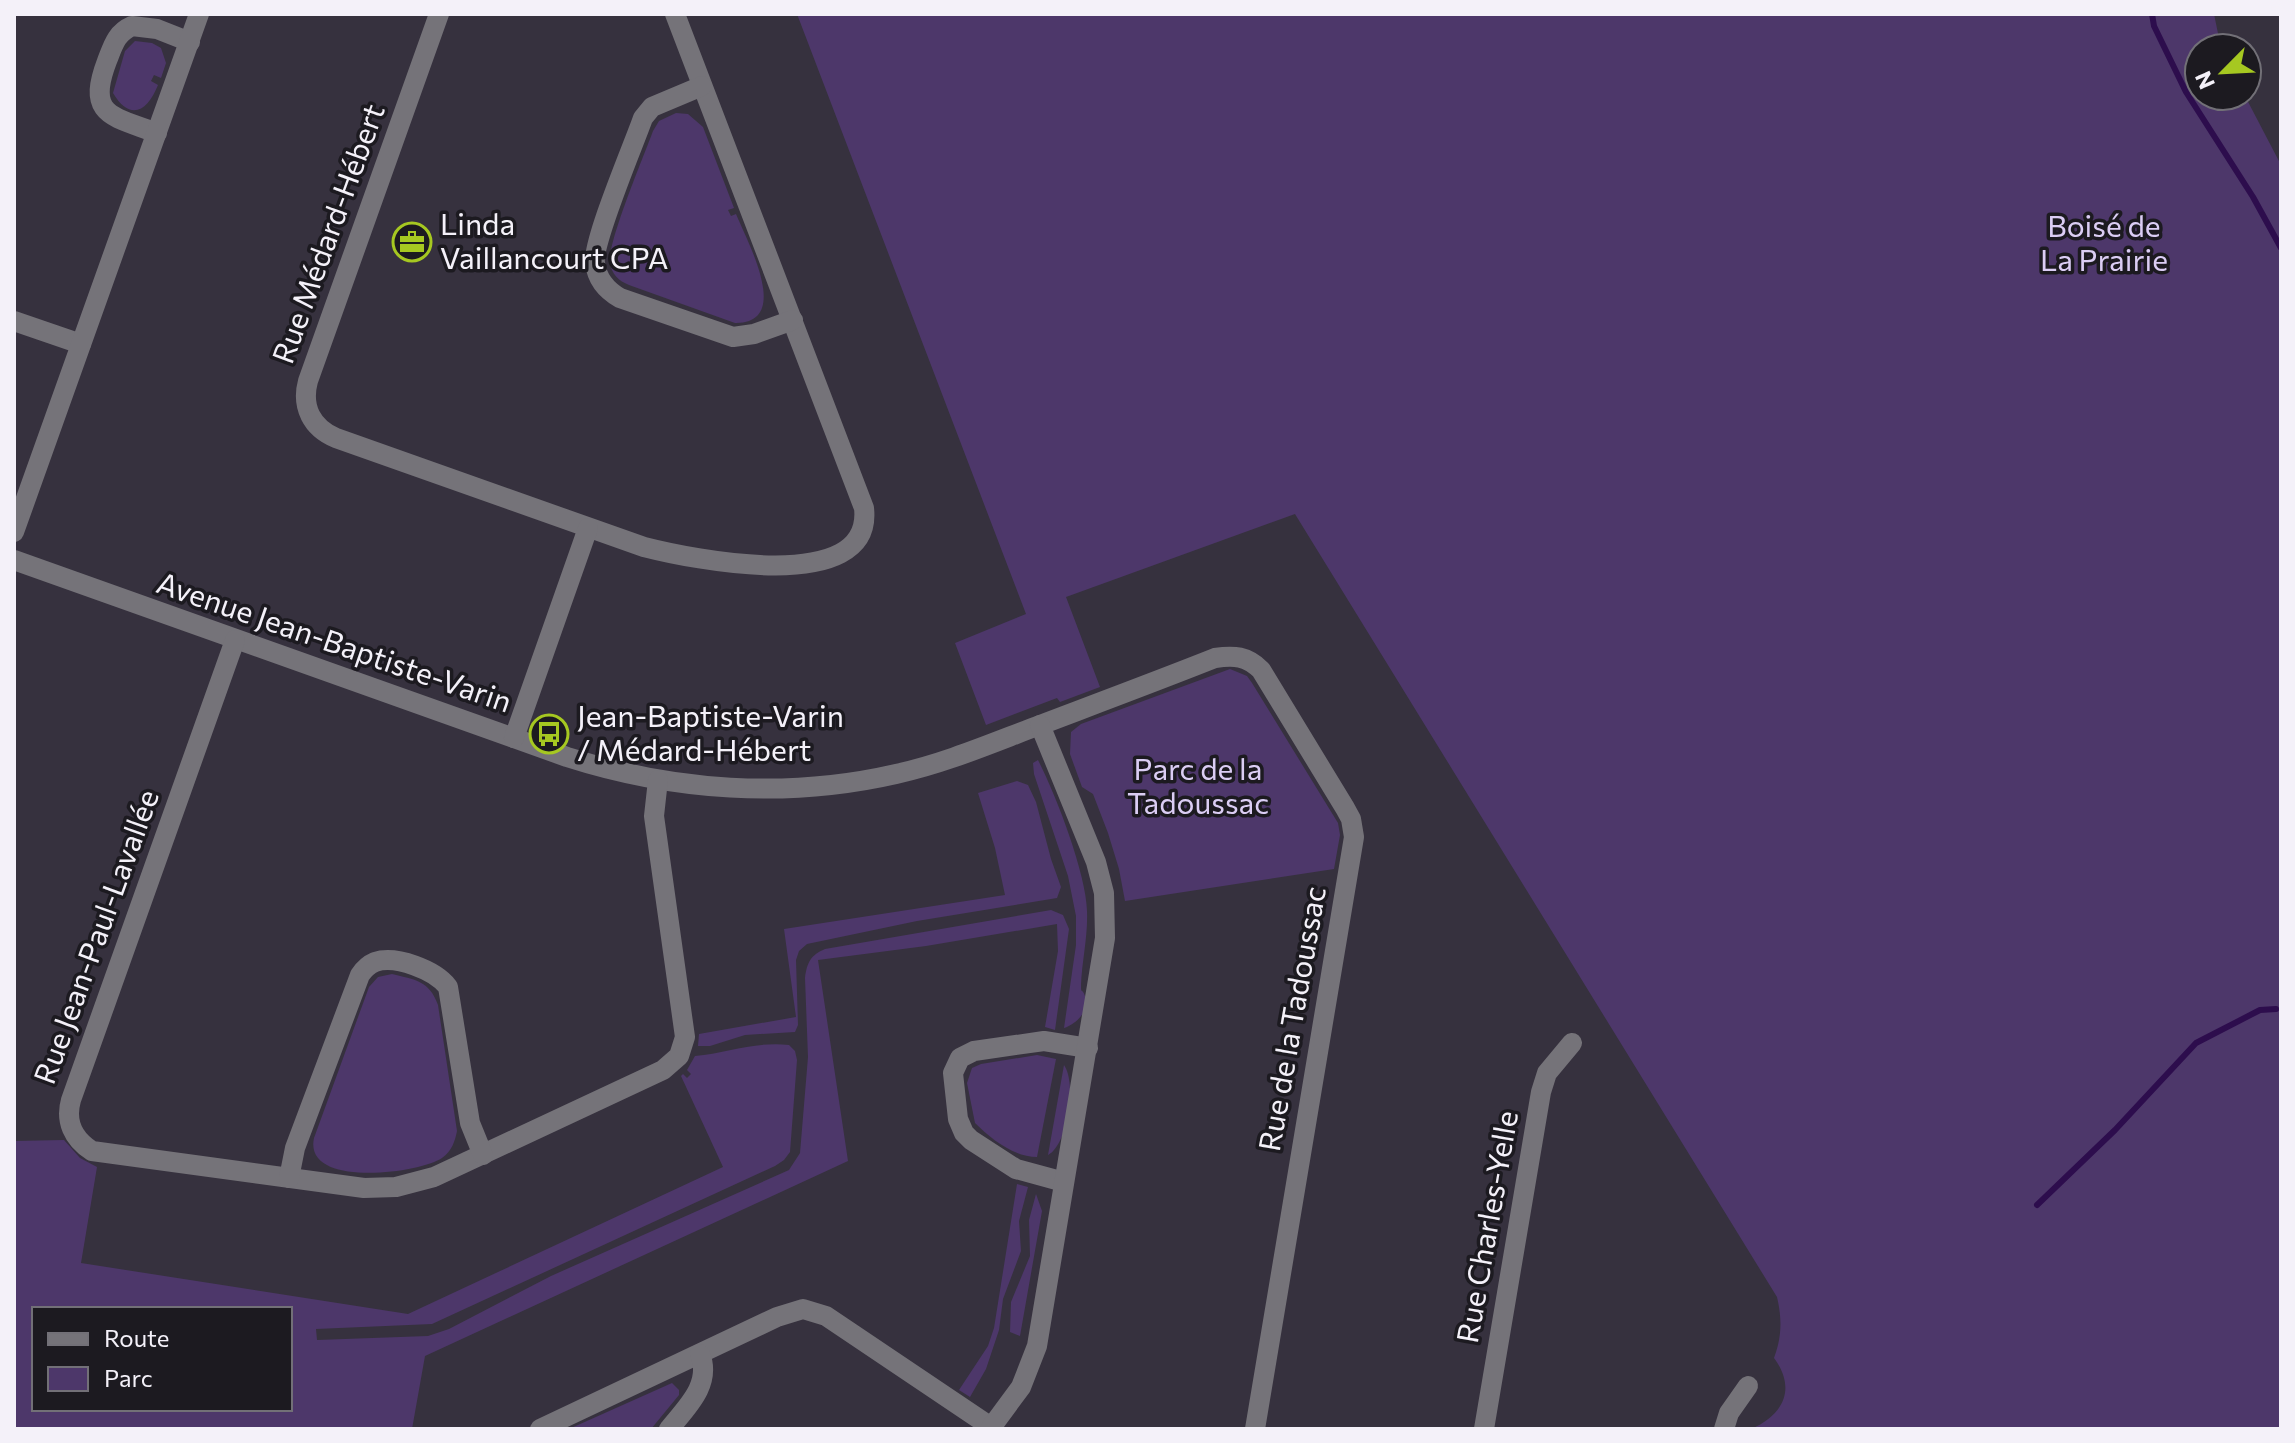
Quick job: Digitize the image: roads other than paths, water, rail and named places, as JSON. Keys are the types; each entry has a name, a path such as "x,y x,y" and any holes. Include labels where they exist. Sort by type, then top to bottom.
{"street":[{"path":"14,532 199,14"},
{"name":"Rue Médard-Hébert","path":"439,14 308,381 305,402 313,422 328,434 588,528 671,554 735,564 819,561 841,555 855,544 863,527 864,508 675,14"},
{"path":"157,133 112,115 99,98 99,82 114,42 127,28 145,26 190,42"},
{"path":"702,86 652,107 643,118 596,247 597,272 606,287 620,298 724,335 746,336 793,320"},
{"path":"14,321 81,344"},
{"path":"514,738 588,528"},
{"name":"Avenue Jean-Baptiste-Varin","path":"14,560 583,762 658,780 762,789 851,782 936,764 1215,658 1237,656"},
{"name":"Rue Jean-Paul-Lavallée","path":"235,640 71,1100 68,1118 77,1138 92,1151 364,1188 396,1187 424,1181 663,1070 679,1056 683,1048 683,1021 654,816 658,780"},
{"name":"Rue de la Tadoussac","path":"1237,656 1247,659 1261,670 1345,808 1351,819 1354,837 1255,1429"},
{"path":"540,1429 791,1311 803,1309 826,1316 992,1428 1016,1396 1033,1360 1104,955 1106,922 1104,893 1096,862 1040,725"},
{"path":"289,1178 295,1148 360,975 367,966 385,960 432,973 448,987 470,1123 483,1155"},
{"path":"1064,1182 1016,1169 971,1140 958,1119 953,1073 960,1058 974,1051 1044,1041 1088,1048"},
{"name":"Rue Charles-Yelle","path":"1484,1429 1541,1092 1547,1073 1572,1043"},
{"path":"669,1429 699,1389 705,1369 700,1354"},
{"path":"1724,1429 1729,1413 1748,1386"}],"waterway":[{"path":"2152,14 2154,26 2186,92 2253,197 2281,248"},
{"path":"2037,1205 2115,1130 2196,1043 2260,1010 2276,1009"}],"place":[{"name":"Linda Vaillancourt CPA","path":"412,242"},
{"name":"Jean-Baptiste-Varin / Médard-Hébert","path":"549,734"}],"park label":[{"name":"Boisé de La Prairie","path":"2104,244"},
{"name":"Parc de la Tadoussac","path":"1198,787"}]}
